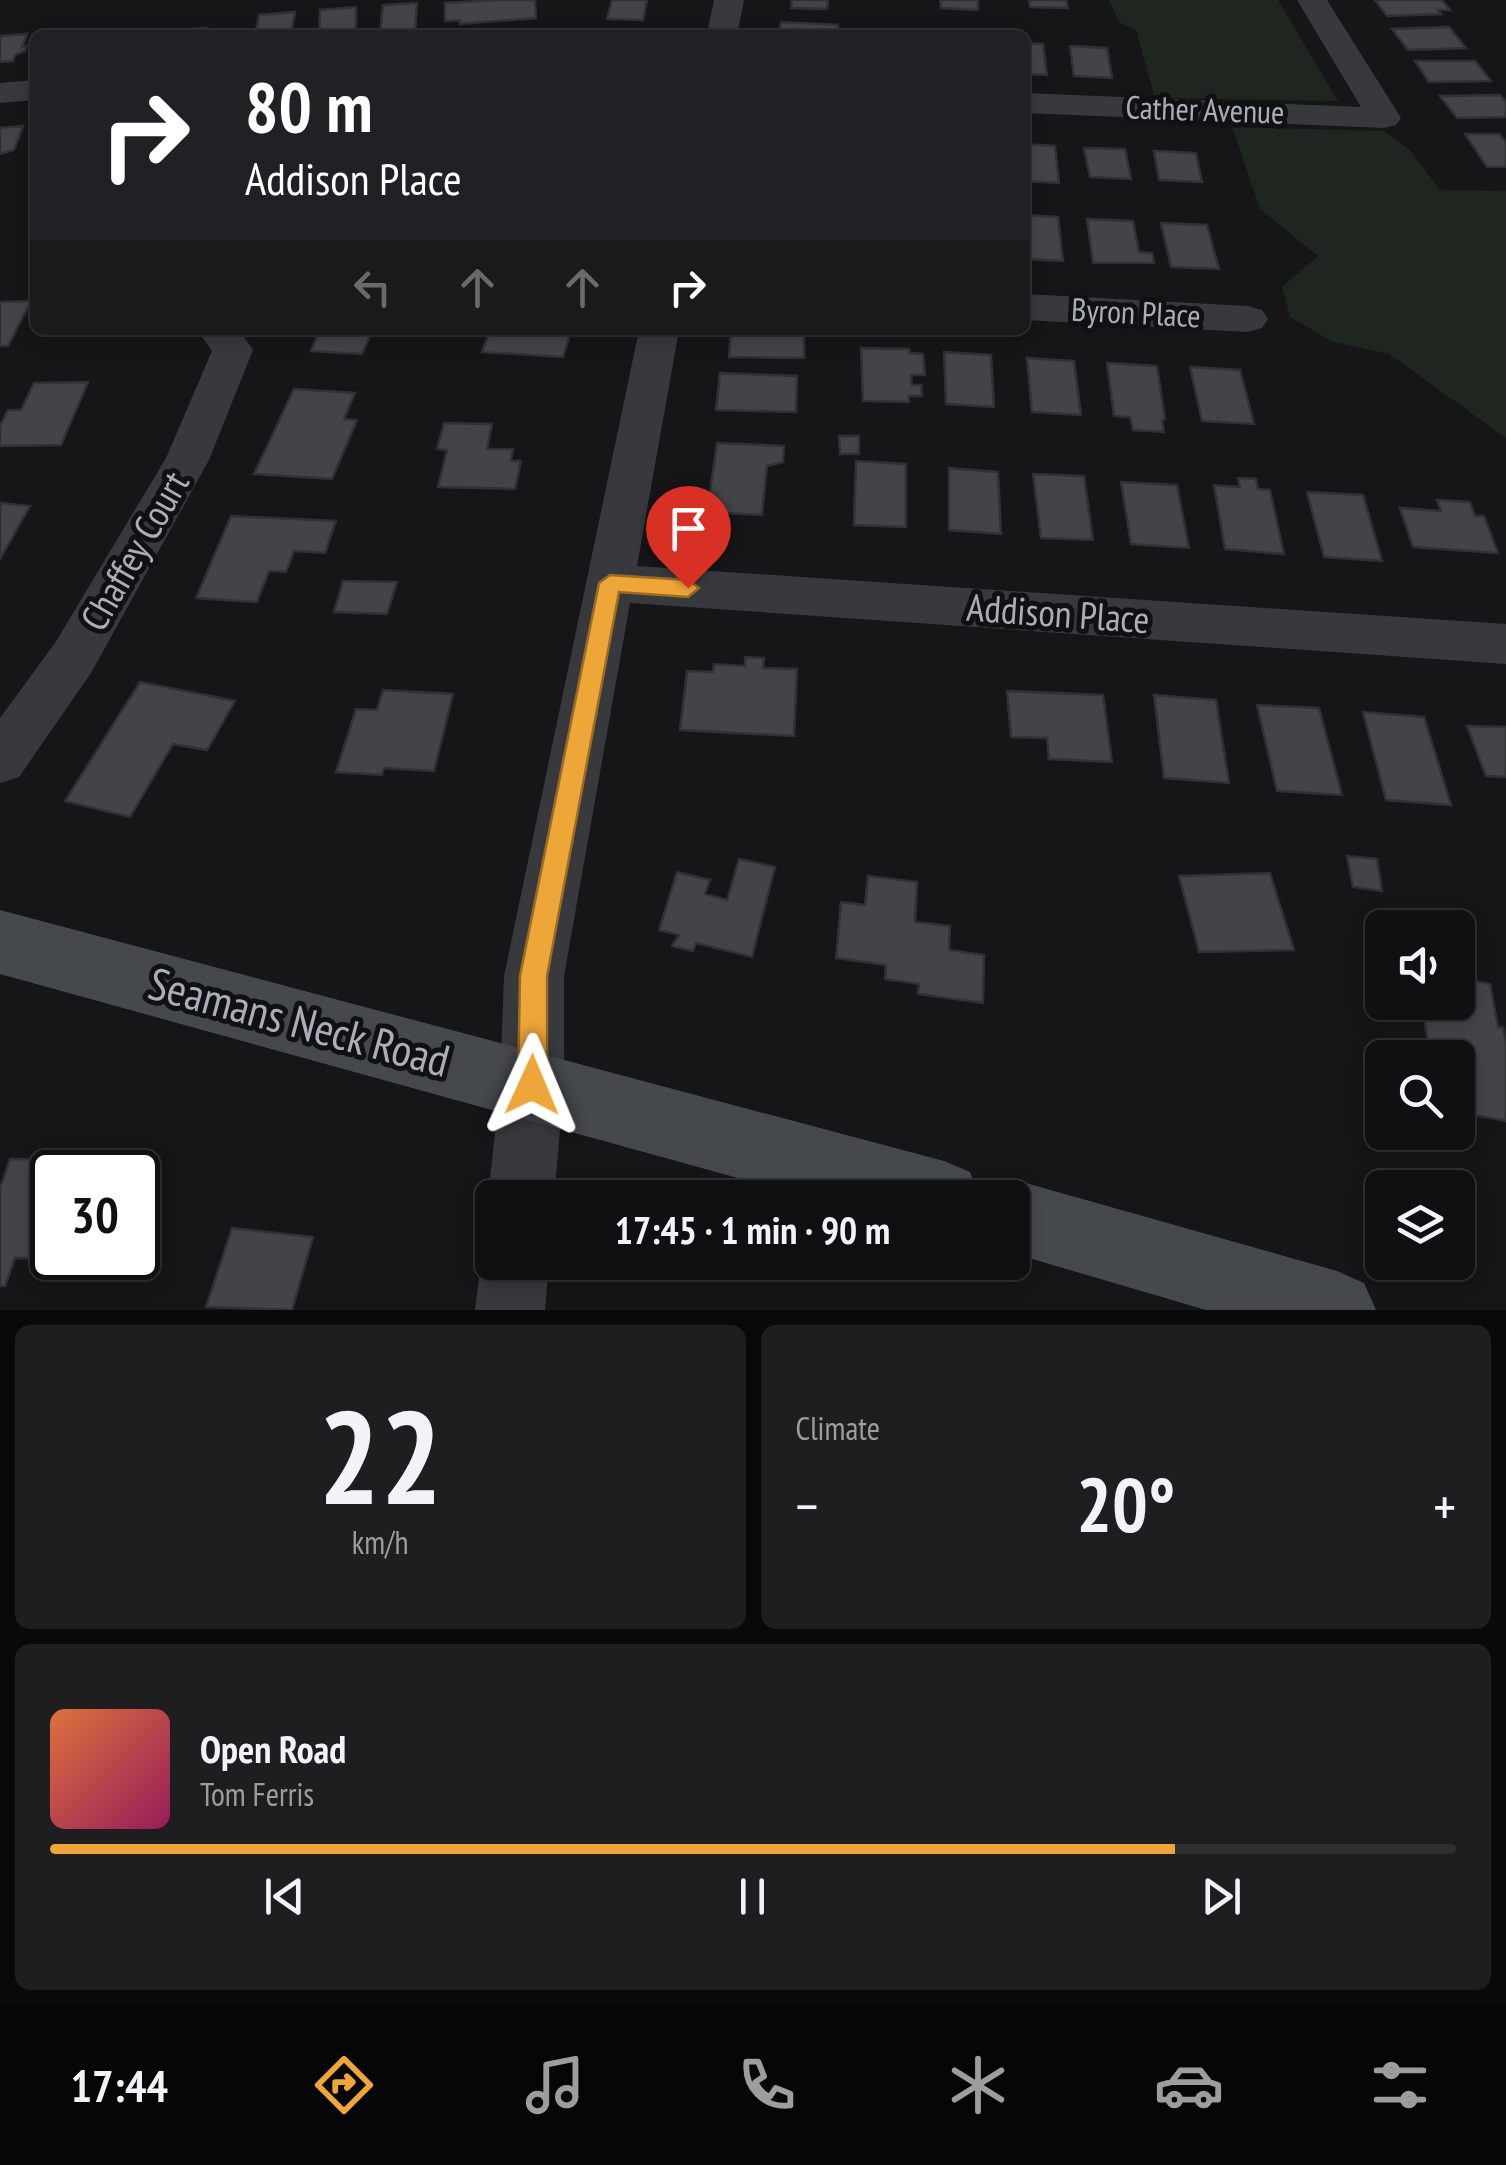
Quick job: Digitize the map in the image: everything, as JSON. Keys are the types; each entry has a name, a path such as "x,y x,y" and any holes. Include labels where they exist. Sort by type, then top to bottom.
{"main road":[{"name":"Seamans Neck Road","path":"0,942 878,1180"},
{"path":"1030,1221 1337,1310"}],"street":[{"path":"723,30 729,0"},
{"name":"Cather Avenue","path":"1030,103 1384,118 1312,0"},
{"path":"0,92 30,90"},
{"name":"Byron Place","path":"1030,307 1248,319"},
{"name":"Chaffey Court","path":"0,760 74,658 188,460 232,350 221,335"},
{"path":"523,1180 532,1085 534,976 658,335"},
{"name":"Addison Place","path":"610,583 1506,644"},
{"path":"510,1310 512,1280"}],"shaded area":[{"path":"1109,0 1278,0 1338,101 1155,98 1136,30 1119,22"},
{"path":"1232,127 1384,131 1410,150 1440,190 1506,191 1506,438 1389,354 1333,342 1290,317 1282,287 1318,256 1260,209"}],"building":[{"path":"535,0 536,18 460,24 460,20 445,21 445,3"},
{"path":"612,0 647,0 643,20 607,19"},
{"path":"792,0 828,0 827,9 791,8"},
{"path":"940,0 978,0 978,10 941,8"},
{"path":"1029,0 1066,0 1068,8 1030,7"},
{"path":"1375,0 1442,0 1450,10 1438,10 1441,14 1387,16"},
{"path":"417,3 415,30 380,30 383,5"},
{"path":"356,7 356,30 319,30 320,10"},
{"path":"295,12 292,30 256,30 259,15"},
{"path":"781,22 838,25 838,30 779,30"},
{"path":"1449,27 1466,48 1408,50 1392,29"},
{"path":"27,34 22,47 26,46 25,51 15,55 13,61 0,62 0,36"},
{"path":"1030,43 1043,44 1047,75 1030,74"},
{"path":"1070,46 1107,48 1112,78 1074,76"},
{"path":"1415,61 1475,61 1491,81 1429,82"},
{"path":"1500,95 1506,102 1506,117 1457,118 1440,96"},
{"path":"23,126 14,150 0,154 0,128"},
{"path":"1465,134 1499,134 1506,142 1506,167 1487,167"},
{"path":"1030,144 1055,146 1059,183 1030,181"},
{"path":"1084,148 1125,149 1131,179 1090,177"},
{"path":"1154,151 1196,153 1202,182 1159,180"},
{"path":"1030,215 1058,217 1063,261 1030,259"},
{"path":"1087,219 1133,221 1139,252 1152,253 1154,263 1093,263"},
{"path":"1161,223 1207,225 1219,269 1171,267"},
{"path":"30,301 8,346 0,346 0,302"},
{"path":"318,335 371,335 362,354 311,351"},
{"path":"488,335 570,335 563,357 482,352"},
{"path":"731,335 804,335 804,358 729,357"},
{"path":"861,348 909,349 910,353 923,354 925,375 911,375 912,385 921,385 922,396 909,396 909,402 863,401"},
{"path":"944,352 991,355 994,407 946,404"},
{"path":"1027,358 1074,361 1081,415 1032,412"},
{"path":"1107,363 1157,366 1164,432 1133,430 1130,417 1114,416"},
{"path":"1190,367 1240,370 1254,424 1202,421"},
{"path":"720,373 797,376 796,412 716,410"},
{"path":"88,382 61,445 0,446 0,426 8,410 21,410 34,383"},
{"path":"294,389 355,393 344,419 357,420 332,479 254,474"},
{"path":"444,423 492,424 487,449 513,449 511,461 521,461 515,489 438,487 447,450 437,449"},
{"path":"839,436 859,436 859,454 840,454"},
{"path":"717,443 784,446 783,462 767,466 762,515 707,512"},
{"path":"856,461 906,464 906,527 854,525"},
{"path":"949,468 998,472 1001,534 949,530"},
{"path":"1033,474 1084,476 1093,540 1041,538"},
{"path":"1238,478 1256,479 1258,489 1270,490 1284,554 1225,549 1214,485 1240,487"},
{"path":"1121,482 1177,485 1189,548 1131,544"},
{"path":"1307,492 1363,495 1382,561 1324,557"},
{"path":"1437,500 1470,502 1475,516 1484,516 1498,553 1413,547 1400,508 1441,511"},
{"path":"0,503 30,506 0,559"},
{"path":"231,516 336,521 325,553 294,551 286,572 269,571 257,602 196,598"},
{"path":"343,581 397,582 387,614 334,612"},
{"path":"745,657 764,658 763,668 797,669 794,736 680,730 687,671 713,672 714,664 745,666"},
{"path":"140,682 235,701 207,750 173,744 130,817 65,801"},
{"path":"383,690 453,694 434,771 384,768 382,775 336,772 356,709 377,710"},
{"path":"1007,691 1103,695 1112,762 1049,759 1047,738 1011,737"},
{"path":"1154,695 1216,700 1229,783 1164,778"},
{"path":"1257,705 1319,708 1342,795 1277,791"},
{"path":"1363,712 1424,717 1451,805 1386,800"},
{"path":"1467,726 1506,727 1506,777 1486,776"},
{"path":"1347,856 1377,859 1382,891 1353,887"},
{"path":"739,859 775,867 752,957 696,943 693,951 672,946 679,935 659,930 677,872 710,880 705,894 727,900"},
{"path":"1270,873 1294,950 1199,952 1179,876"},
{"path":"868,876 917,882 915,922 950,926 949,950 984,955 983,1003 918,994 919,984 885,979 886,965 836,958 841,902 865,905"},
{"path":"1475,981 1490,984 1498,1027 1503,1027 1506,1044 1506,1121 1475,1115 1475,1040 1427,1040 1425,1020 1475,1020"},
{"path":"10,1159 30,1159 30,1258 15,1258 5,1286 0,1286 0,1188"},
{"path":"232,1228 313,1237 292,1310 206,1307"}],"route":[{"path":"532,1085 534,976 610,583 688,588"}]}
